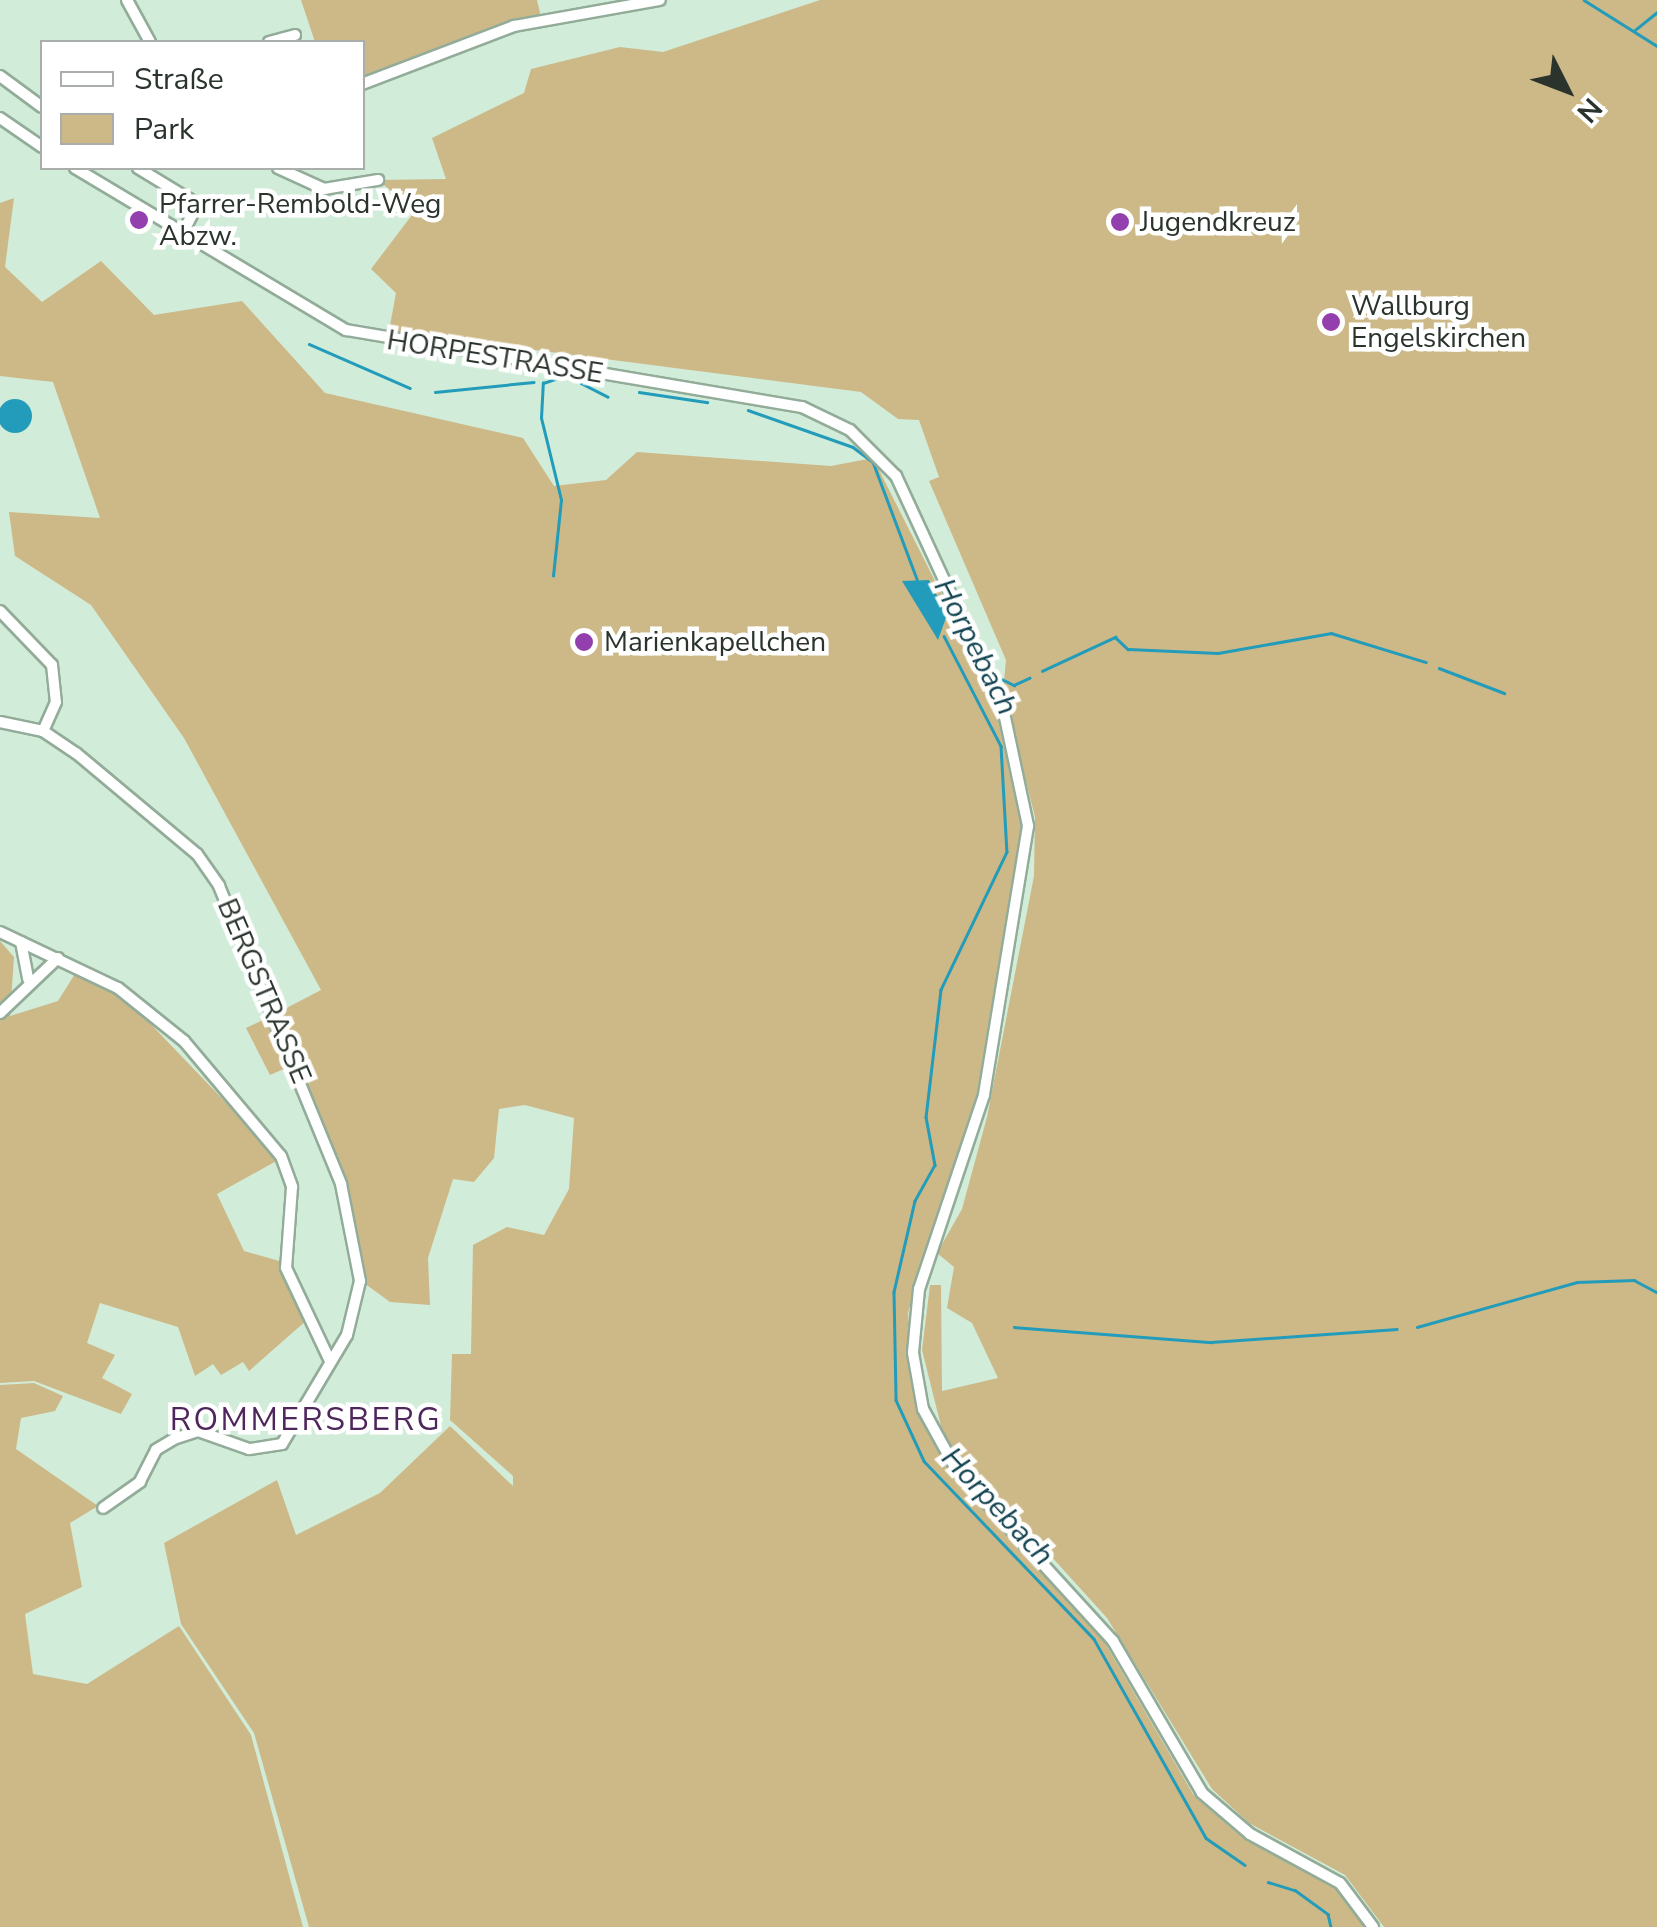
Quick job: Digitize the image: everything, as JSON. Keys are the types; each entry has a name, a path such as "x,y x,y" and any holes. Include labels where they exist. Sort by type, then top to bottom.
{"street":[{"path":"128,0 149,40"},
{"path":"365,83 489,33 614,2 660,0"},
{"path":"276,40 294,35"},
{"path":"0,76 40,106"},
{"path":"0,118 40,146"},
{"name":"HORPESTRASSE","path":"78,170 306,312 378,340 802,408 870,445 916,510 1003,708 1028,826 981,1108 919,1289 913,1353 923,1409 964,1479 1113,1641 1202,1793 1250,1834 1340,1882 1374,1927"},
{"path":"95,180 102,170"},
{"path":"141,170 189,199 194,211 182,235"},
{"path":"282,170 324,189 378,180"},
{"path":"0,612 52,664 56,702 43,730"},
{"name":"BERGSTRASSE","path":"0,722 43,730 196,854 238,925 341,1184 360,1281 330,1361"},
{"path":"0,932 118,988 184,1041 281,1156 292,1187 286,1268 330,1361 282,1444 249,1449 198,1431 174,1439 156,1450 140,1482 102,1508"},
{"path":"21,942 28,979"},
{"path":"0,1013 28,979 58,958"}],"green space":[{"path":"301,0 537,0 541,17 365,78 365,40 314,40"},
{"path":"820,0 1657,0 1657,1927 1384,1927 1345,1875 1249,1823 1212,1789 1107,1618 944,1438 922,1350 930,1285 941,1285 942,1391 998,1378 972,1323 947,1308 954,1267 937,1253 962,1209 987,1117 1034,876 1035,817 1003,691 1006,660 929,481 939,477 919,420 898,419 861,392 389,331 396,293 371,269 415,211 378,180 446,179 432,138 524,93 531,69 620,47 663,52"},
{"path":"14,198 5,267 42,302 101,261 154,315 242,301 325,393 523,438 554,486 606,480 637,452 831,466 873,458 993,696 1021,827 977,1094 908,1313 918,1414 960,1484 1105,1643 1193,1794 1237,1833 1332,1884 1366,1927 309,1927 254,1733 181,1624 164,1543 277,1480 296,1535 380,1493 450,1426 513,1486 513,1476 450,1420 452,1354 471,1354 473,1245 507,1227 544,1235 569,1189 574,1118 525,1105 499,1109 494,1158 474,1182 453,1179 428,1258 430,1305 390,1302 364,1283 343,1184 277,1013 321,990 184,738 91,605 15,556 9,512 100,518 53,382 0,376 0,203"},
{"path":"0,941 14,957 10,1016 58,1001 78,969 118,990 280,1159 217,1194 244,1251 283,1262 307,1320 249,1371 243,1362 221,1375 213,1364 195,1376 178,1327 100,1303 87,1343 115,1355 102,1378 132,1394 121,1414 34,1381 0,1383"},
{"path":"273,1015 293,1065 270,1075 246,1028"},
{"path":"34,1383 63,1396 55,1411 21,1418 16,1449 98,1506 70,1523 82,1587 25,1614 33,1674 87,1684 179,1626 251,1735 303,1927 0,1927 0,1385"}],"water":[{"path":"15,399 27,404 27,428 15,433 3,428 -1,413 3,404"},
{"path":"929,580 947,615 938,640 902,581"}],"waterway":[{"path":"1584,0 1657,46"},
{"path":"1635,30 1657,12"},
{"name":"Horpebach","path":"309,344 410,388"},
{"path":"553,576 561,500 541,418 543,383 562,377"},
{"name":"Horpebach","path":"435,392 533,382"},
{"name":"Horpebach","path":"581,383 608,397"},
{"name":"Horpebach","path":"639,392 707,402"},
{"name":"Horpebach","path":"748,410 853,447 873,462 917,579"},
{"path":"1042,671 1115,637 1128,649 1218,653 1331,633 1426,662"},
{"name":"Horpebach","path":"944,636 1001,746 1007,852 941,990 926,1117 935,1165 915,1201 894,1292 896,1400 924,1461 1094,1639 1206,1838 1245,1865"},
{"path":"1439,668 1504,693"},
{"path":"1000,678 1014,685 1029,678"},
{"path":"1417,1327 1577,1282 1634,1280 1657,1292"},
{"path":"1014,1327 1211,1342 1397,1329"},
{"name":"Horpebach","path":"1268,1882 1295,1890 1328,1914 1331,1927"}],"place":[{"name":"Pfarrer-Rembold-Weg Abzw.","path":"139,220"},
{"name":"Jugendkreuz","path":"1120,222"},
{"name":"Wallburg Engelskirchen","path":"1331,322"},
{"name":"Marienkapellchen","path":"584,642"}],"district":[{"name":"ROMMERSBERG","path":"306,1420"}]}
